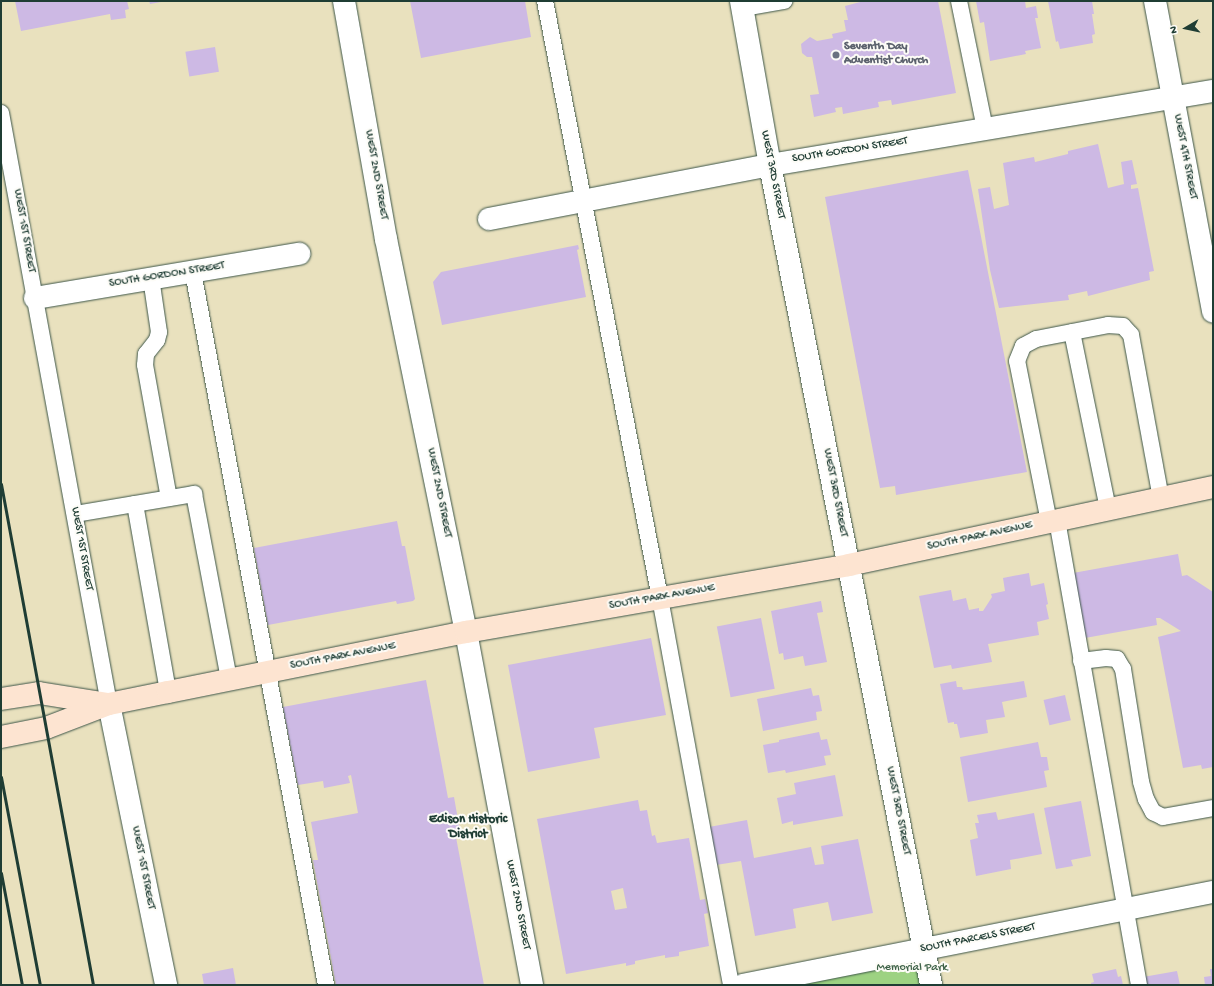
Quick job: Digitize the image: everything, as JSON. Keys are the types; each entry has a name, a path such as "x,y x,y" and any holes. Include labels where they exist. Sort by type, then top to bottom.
{"street":[{"name":"WEST 2ND STREET","path":"344,1 386,239 466,632 532,985"},
{"name":"WEST 4TH STREET","path":"1155,1 1213,312"},
{"name":"WEST 3RD STREET","path":"742,5 770,165 931,985"},
{"name":"SOUTH GORDON STREET","path":"489,219 770,165 1213,91"},
{"name":"SOUTH GORDON STREET","path":"35,298 299,254"},
{"name":"SOUTH PARK AVENUE","path":"109,704 466,632 849,565 1213,487"},
{"path":"1,699 40,693 109,704"},
{"path":"1,737 46,728 109,704"},
{"name":"WEST 1ST STREET","path":"109,704 166,985"},
{"name":"SOUTH PARCELS STREET","path":"743,985 1213,892"}],"lane":[{"path":"545,1 660,598 731,985"},
{"path":"742,5 784,1"},
{"path":"959,1 985,129"},
{"name":"WEST 1ST STREET","path":"1,113 109,704"},
{"path":"193,272 326,985"},
{"path":"151,278 159,332 157,340 146,354 145,366 169,498"},
{"path":"1139,985 1081,661 1053,521 1017,361 1023,346 1036,339 1108,325 1123,326 1131,335 1161,498"},
{"path":"1072,332 1108,509"},
{"path":"75,514 194,494 229,680"},
{"path":"135,504 168,692"},
{"path":"1081,661 1106,658 1117,659 1123,669 1141,782 1146,799 1153,812 1163,817 1213,808"}],"green space":[{"name":"Memorial Park","path":"924,950 931,985 746,985"}],"building":[{"path":"15,1 127,1 129,9 125,10 126,18 111,20 110,14 21,31"},
{"path":"149,1 161,1 161,2 150,4"},
{"path":"410,1 525,1 531,37 421,58"},
{"path":"864,1 938,1 956,93 892,105 891,100 878,102 879,107 843,114 842,107 835,108 836,112 814,117 810,95 819,94 812,57 807,57 802,53 801,44 810,37 817,41 833,38 832,34 846,31 844,20 848,20 845,6"},
{"path":"976,1 1025,1 1026,8 1036,6 1038,18 1035,18 1041,48 1025,51 1026,54 990,61 984,22 980,23"},
{"path":"1048,1 1092,1 1095,34 1092,35 1093,43 1060,49 1058,41 1056,42"},
{"path":"215,47 219,72 189,76 185,52"},
{"path":"1098,144 1108,188 1124,184 1121,162 1132,160 1137,184 1131,185 1131,189 1138,188 1154,271 1149,272 1150,280 1088,296 1087,291 1068,295 1069,300 999,308 990,270 978,189 990,187 994,209 1009,205 1003,163 1034,157 1035,162 1068,154 1068,151"},
{"path":"968,170 1027,472 896,495 895,486 880,488 825,197"},
{"path":"578,245 579,249 577,250 586,297 442,325 433,282 441,272"},
{"path":"397,521 402,546 405,546 415,599 413,601 397,604 396,601 268,625 254,548"},
{"path":"1178,554 1182,576 1187,575 1213,592 1213,767 1202,769 1201,765 1183,768 1158,637 1181,631 1160,618 1156,618 1157,625 1085,638 1073,573"},
{"path":"1029,573 1031,586 1044,583 1048,604 1046,605 1049,619 1037,622 1039,635 988,644 992,662 952,669 951,665 934,668 919,596 951,590 953,601 966,598 969,610 979,608 979,611 983,611 992,597 991,594 1005,591 1003,578"},
{"path":"821,601 823,612 817,613 827,662 805,666 803,656 784,660 783,653 779,654 771,611"},
{"path":"761,618 775,689 731,697 717,627"},
{"path":"651,638 666,715 594,728 600,758 528,772 508,665"},
{"path":"426,680 448,798 454,797 460,831 455,832 484,985 336,985 313,860 318,860 311,822 358,813 351,775 348,776 350,783 324,788 323,781 298,785 283,707"},
{"path":"956,681 957,687 962,687 963,690 1024,681 1027,697 1002,702 1005,717 986,720 988,733 960,738 957,724 954,724 954,722 948,723 940,684"},
{"path":"811,688 813,696 819,695 822,711 816,712 817,720 763,731 757,699"},
{"path":"1065,695 1071,720 1049,725 1044,700"},
{"path":"819,732 821,740 827,739 831,755 824,756 826,765 786,773 785,770 768,773 763,745 779,742 779,740"},
{"path":"1038,742 1041,757 1047,757 1049,770 1044,771 1047,787 968,802 960,757"},
{"path":"835,775 843,816 793,825 793,821 782,824 777,798 796,794 794,783"},
{"path":"638,800 640,811 647,810 652,836 655,835 657,843 689,838 700,900 705,899 708,913 704,914 709,946 679,952 679,956 665,958 665,955 635,961 635,964 626,966 626,963 566,974 537,819","holes":["623,888 627,908 615,910 611,891"]},
{"path":"1081,801 1091,856 1071,860 1073,866 1056,869 1044,808"},
{"path":"996,812 998,820 1034,813 1042,854 1010,860 1011,869 976,876 970,840 978,838 975,823 979,823 977,815"},
{"path":"747,820 754,858 811,847 815,865 824,864 821,846 858,839 873,913 832,921 828,902 793,909 796,928 755,936 741,861 716,865 709,827"},
{"path":"233,968 236,985 204,985 202,974"},
{"path":"1116,969 1118,977 1121,976 1123,985 1091,985 1091,983 1094,982 1092,974"},
{"path":"1210,969 1213,969 1213,985 1205,985 1204,977 1211,976"},
{"path":"1177,971 1180,985 1145,985 1143,977"}],"railway":[{"path":"1,484 93,985"},
{"path":"1,777 40,985"},
{"path":"1,873 22,985"}],"place":[{"name":"Seventh Day Adventist Church","path":"836,55"}],"district":[{"name":"Edison Historic District","path":"468,828"}]}
